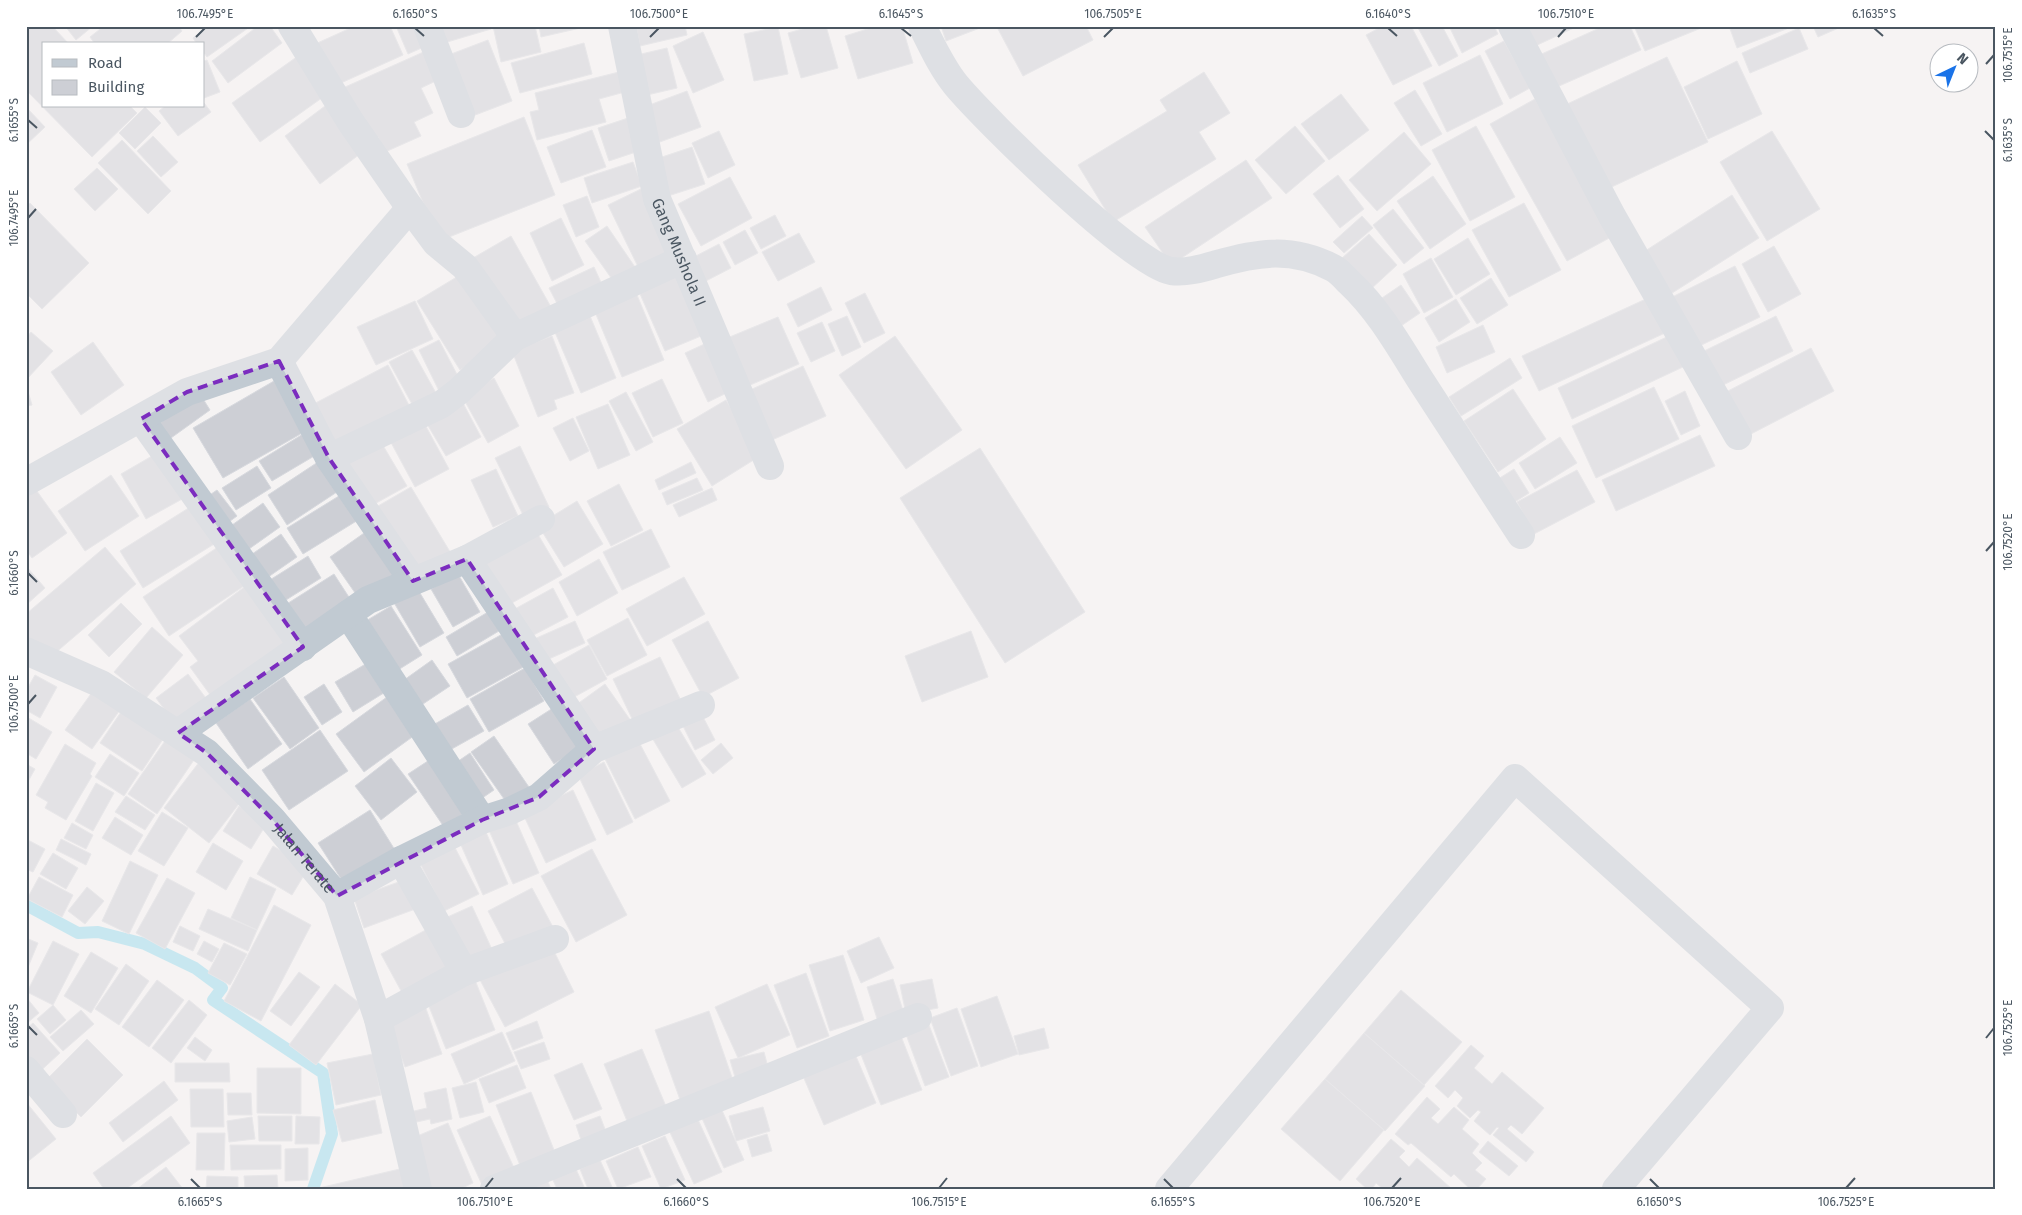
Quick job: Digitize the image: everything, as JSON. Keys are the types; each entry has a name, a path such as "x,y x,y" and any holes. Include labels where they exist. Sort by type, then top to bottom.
{"street":[{"path":"292,26 350,120 410,208 436,243 465,267 515,337"},
{"path":"427,26 461,114"},
{"name":"Gang Mushola II","path":"622,26 658,199 770,466"},
{"path":"922,26 937,56 956,85 1007,138 1117,237 1153,263 1170,271 1196,270 1252,254 1271,252 1297,254 1335,268 1369,300 1521,535"},
{"path":"1512,26 1612,216 1738,436"},
{"path":"26,482 187,392 279,360 410,208"},
{"path":"329,458 442,404 459,391 515,337 683,259"},
{"path":"279,360 329,458 413,581"},
{"path":"141,419 303,647"},
{"path":"178,733 368,600 467,559 541,519"},
{"path":"467,559 594,749"},
{"path":"348,614 482,820"},
{"name":"Jalan Terate","path":"26,652 101,684 207,753 272,819 336,896 378,1019 418,1189"},
{"path":"336,896 401,860 482,820 510,811 539,797 594,749 701,705"},
{"path":"1169,1189 1515,778 1770,1008 1616,1189"},
{"path":"401,860 464,972"},
{"path":"378,1019 464,972 554,939"},
{"path":"494,1189 918,1017"},
{"path":"26,1070 63,1114"}],"highlighted area":[{"path":"279,361 329,458 413,581 467,559 594,749 539,797 482,820 337,896 272,819 207,753 178,733 303,647 141,419 187,392"}],"building":[{"path":"26,26 52,26 67,42 42,42 42,106 26,90"},
{"path":"65,26 93,26 76,40"},
{"path":"104,26 178,26 182,31 169,42 94,42 90,37"},
{"path":"209,26 251,26 207,57 205,54 205,42 196,42 193,38"},
{"path":"258,26 270,26 282,43 228,83 212,61"},
{"path":"355,26 390,26 403,55 332,87 313,45"},
{"path":"396,26 417,26 426,46 408,54"},
{"path":"431,26 491,26 491,29 437,45"},
{"path":"493,26 535,26 541,52 501,62"},
{"path":"539,26 589,26 541,37"},
{"path":"636,26 685,26 687,35 640,46"},
{"path":"813,26 826,26 838,68 801,78 788,33"},
{"path":"877,26 902,26 913,63 858,79 845,36"},
{"path":"941,26 985,26 946,41"},
{"path":"1004,26 1086,26 1093,40 1023,76 998,29"},
{"path":"1383,26 1411,26 1432,66 1393,85 1366,35"},
{"path":"1417,26 1442,26 1458,56 1439,66"},
{"path":"1449,26 1494,26 1498,34 1462,53"},
{"path":"1523,26 1578,26 1533,47"},
{"path":"1604,26 1630,26 1641,50 1550,90 1535,57"},
{"path":"1634,26 1706,26 1645,51"},
{"path":"1729,26 1794,26 1737,48"},
{"path":"1813,26 1843,26 1818,37"},
{"path":"778,27 788,74 754,81 744,34"},
{"path":"1799,28 1808,49 1750,73 1742,53"},
{"path":"703,32 724,80 693,93 673,46"},
{"path":"488,40 512,101 470,117 446,56"},
{"path":"1504,41 1530,88 1510,99 1485,51"},
{"path":"584,43 592,74 520,93 511,63"},
{"path":"667,48 677,88 647,95 637,55"},
{"path":"428,50 440,79 421,88 433,113 414,122 421,136 385,152 378,137 373,140 334,92"},
{"path":"1480,55 1503,104 1447,132 1423,83"},
{"path":"298,56 326,95 260,142 232,103"},
{"path":"1667,57 1708,142 1603,191 1563,106"},
{"path":"207,60 220,92 205,98 205,61"},
{"path":"1737,61 1762,114 1708,139 1684,87"},
{"path":"627,70 632,90 599,99 606,122 537,140 530,112 539,110 535,93"},
{"path":"1204,72 1230,113 1199,132 1216,159 1113,222 1078,165 1167,111 1160,100"},
{"path":"1415,90 1442,134 1421,146 1394,103"},
{"path":"687,91 701,127 657,143 644,107"},
{"path":"1341,94 1369,130 1329,160 1301,124"},
{"path":"1535,99 1613,236 1567,261 1490,124"},
{"path":"333,100 368,148 320,184 285,136"},
{"path":"205,104 211,112 178,136 159,111 163,108 205,108"},
{"path":"26,107 45,127 26,145"},
{"path":"44,108 132,108 137,113 92,157"},
{"path":"144,108 161,123 135,149 119,133"},
{"path":"524,117 555,195 439,241 407,164"},
{"path":"628,118 639,151 609,161 598,128"},
{"path":"1295,126 1325,161 1286,194 1255,160"},
{"path":"1476,126 1515,197 1470,221 1432,150"},
{"path":"592,130 606,167 561,183 547,147"},
{"path":"719,131 735,165 708,178 692,143"},
{"path":"1772,131 1820,209 1767,241 1720,162"},
{"path":"1404,132 1431,164 1377,211 1349,180"},
{"path":"153,136 178,162 161,177 137,151"},
{"path":"122,140 171,191 148,214 98,163"},
{"path":"692,147 705,184 668,196 656,159"},
{"path":"1246,160 1272,198 1171,265 1145,227"},
{"path":"633,162 642,186 592,203 584,178"},
{"path":"97,168 118,189 95,211 74,189"},
{"path":"1338,175 1364,209 1340,228 1313,194"},
{"path":"1433,176 1466,224 1430,249 1397,201"},
{"path":"730,177 752,218 701,246 678,204"},
{"path":"643,188 678,258 642,275 608,205"},
{"path":"1732,195 1759,238 1669,295 1642,253"},
{"path":"587,196 599,227 576,237 563,205"},
{"path":"30,203 89,263 42,309 26,293 26,207"},
{"path":"1524,203 1561,270 1509,297 1472,230"},
{"path":"1393,209 1424,248 1404,264 1373,225"},
{"path":"775,215 786,236 761,249 750,228"},
{"path":"1362,216 1373,228 1344,253 1333,242"},
{"path":"561,218 584,265 552,281 530,233"},
{"path":"607,226 635,267 614,282 585,241"},
{"path":"745,230 758,253 735,265 723,242"},
{"path":"799,233 815,262 778,281 762,252"},
{"path":"1369,234 1397,265 1371,289 1342,258"},
{"path":"511,236 551,307 512,328 473,258"},
{"path":"1468,238 1490,274 1456,295 1434,259"},
{"path":"719,244 731,268 702,283 690,259"},
{"path":"1774,246 1801,294 1768,312 1742,264"},
{"path":"1431,258 1453,297 1424,313 1403,274"},
{"path":"684,266 713,331 665,351 637,287"},
{"path":"1735,266 1760,317 1691,350 1666,300"},
{"path":"594,267 605,291 562,313 549,288"},
{"path":"465,272 508,340 460,370 417,301"},
{"path":"1491,278 1508,305 1477,324 1460,298"},
{"path":"1401,285 1420,313 1398,328 1379,300"},
{"path":"821,287 832,310 798,327 787,304"},
{"path":"865,293 885,333 864,343 845,303"},
{"path":"637,295 664,360 622,377 595,312"},
{"path":"1648,298 1665,333 1539,391 1522,356"},
{"path":"1456,299 1470,322 1439,342 1425,318"},
{"path":"415,301 433,339 376,365 357,327"},
{"path":"590,316 616,378 581,393 554,330"},
{"path":"847,316 861,347 842,356 828,324"},
{"path":"1776,316 1793,351 1719,387 1702,352"},
{"path":"778,317 799,364 741,389 720,341"},
{"path":"822,322 835,351 811,362 797,333"},
{"path":"1483,325 1495,352 1447,373 1436,347"},
{"path":"31,332 53,351 26,380 26,338"},
{"path":"1671,335 1685,366 1572,419 1558,388"},
{"path":"552,336 574,393 554,400 557,409 538,417 510,346 531,344"},
{"path":"895,336 962,430 906,469 839,375"},
{"path":"439,340 462,384 441,395 419,350"},
{"path":"711,341 735,389 708,402 685,353"},
{"path":"93,342 124,385 81,415 51,372"},
{"path":"1811,348 1834,391 1749,435 1726,392"},
{"path":"412,350 441,402 418,415 389,362"},
{"path":"1510,358 1522,378 1461,416 1449,397"},
{"path":"388,365 412,411 330,455 306,408"},
{"path":"803,366 826,416 772,440 750,390"},
{"path":"494,378 519,426 488,443 462,396"},
{"path":"662,379 683,423 653,437 632,393"},
{"path":"274,381 304,432 223,478 193,428"},
{"path":"26,385 32,405 26,406"},
{"path":"1654,387 1679,439 1596,478 1572,426"},
{"path":"1513,389 1546,439 1498,472 1464,421"},
{"path":"1685,391 1700,426 1681,435 1665,401"},
{"path":"626,392 653,442 636,451 609,401"},
{"path":"200,394 210,410 164,443 153,428"},
{"path":"726,400 760,456 712,486 677,429"},
{"path":"463,403 481,437 446,456 427,424"},
{"path":"608,404 630,455 598,469 576,417"},
{"path":"573,418 589,451 570,461 553,428"},
{"path":"422,419 449,469 415,487 388,437"},
{"path":"308,431 321,452 272,481 259,461"},
{"path":"1700,435 1715,466 1616,511 1602,480"},
{"path":"378,437 407,486 369,507 341,459"},
{"path":"1560,437 1577,463 1535,489 1519,463"},
{"path":"520,446 549,507 525,519 495,458"},
{"path":"980,448 1085,612 1005,663 900,498"},
{"path":"159,452 184,498 146,519 121,474"},
{"path":"321,460 340,490 287,525 268,495"},
{"path":"691,462 696,473 659,490 655,480"},
{"path":"257,466 271,488 236,510 222,488"},
{"path":"496,469 518,516 493,527 471,480"},
{"path":"1514,469 1529,493 1510,505 1495,481"},
{"path":"1577,470 1595,502 1534,534 1517,502"},
{"path":"111,475 139,516 85,551 58,511"},
{"path":"697,478 703,490 667,505 662,493"},
{"path":"619,484 643,530 611,546 587,501"},
{"path":"34,487 67,533 32,558 26,550 26,493"},
{"path":"411,487 452,555 420,574 378,506"},
{"path":"712,488 717,500 679,517 673,505"},
{"path":"217,490 237,516 222,527 201,501"},
{"path":"347,491 363,517 303,554 287,528"},
{"path":"577,501 603,544 564,567 538,525"},
{"path":"263,503 280,527 242,554 225,530"},
{"path":"195,504 219,541 143,588 120,551"},
{"path":"533,526 562,575 503,608 475,558"},
{"path":"651,529 670,567 622,590 603,552"},
{"path":"367,531 397,576 360,600 330,557"},
{"path":"281,534 297,557 261,582 245,559"},
{"path":"224,543 250,582 169,636 143,597"},
{"path":"105,547 136,584 47,660 26,635 26,614"},
{"path":"308,556 321,578 278,605 265,583"},
{"path":"599,559 618,593 577,616 559,582"},
{"path":"26,566 45,588 26,605"},
{"path":"334,574 356,608 304,641 282,607"},
{"path":"458,574 480,612 453,627 431,589"},
{"path":"684,577 705,614 647,646 626,609"},
{"path":"251,582 296,643 216,703 190,667 198,661 179,636"},
{"path":"417,588 444,633 420,647 393,601"},
{"path":"553,588 568,617 528,638 513,610"},
{"path":"121,603 142,624 109,657 88,635"},
{"path":"391,606 422,655 390,675 359,625"},
{"path":"488,612 499,631 457,656 446,637"},
{"path":"628,618 647,655 607,676 587,640"},
{"path":"575,621 585,643 542,662 532,640"},
{"path":"708,621 739,678 703,697 672,640"},
{"path":"152,627 183,655 146,698 114,672"},
{"path":"508,631 527,665 467,698 448,664"},
{"path":"971,631 988,677 922,702 905,656"},
{"path":"589,645 607,679 565,702 546,669"},
{"path":"660,657 683,705 636,727 613,679"},
{"path":"432,660 450,686 414,710 397,685"},
{"path":"369,662 387,691 353,712 335,682"},
{"path":"525,668 544,701 489,732 470,699"},
{"path":"188,674 211,705 179,729 156,698"},
{"path":"35,675 57,687 40,718 26,710 26,691"},
{"path":"284,677 319,728 290,749 253,698"},
{"path":"98,684 125,703 92,749 65,730"},
{"path":"324,684 342,712 322,725 304,697"},
{"path":"605,684 631,721 595,747 569,710"},
{"path":"387,697 415,735 364,772 336,734"},
{"path":"250,699 282,744 248,769 216,723"},
{"path":"468,705 484,731 441,755 426,729"},
{"path":"553,708 579,748 554,764 528,724"},
{"path":"123,709 165,736 142,771 100,743"},
{"path":"701,713 715,740 695,750 681,722"},
{"path":"27,717 52,732 36,759 26,753"},
{"path":"675,722 706,774 682,788 651,736"},
{"path":"320,730 348,771 289,810 262,770"},
{"path":"494,736 531,790 509,806 471,752"},
{"path":"167,738 196,757 157,814 128,794"},
{"path":"639,742 670,801 635,819 605,759"},
{"path":"721,743 733,758 713,774 701,760"},
{"path":"65,744 96,763 90,774 92,776 66,820 45,808 48,802 36,795"},
{"path":"470,753 494,790 475,803 451,766"},
{"path":"110,754 139,773 124,796 95,777"},
{"path":"437,755 472,808 444,827 408,774"},
{"path":"391,758 417,792 381,820 355,786"},
{"path":"200,761 245,796 209,843 164,808"},
{"path":"604,762 633,822 607,835 578,775"},
{"path":"26,764 35,769 26,785"},
{"path":"96,783 114,793 93,831 75,821"},
{"path":"573,790 596,840 546,863 523,814"},
{"path":"126,796 155,815 145,830 115,812"},
{"path":"239,806 267,823 251,849 223,831"},
{"path":"370,810 395,850 343,882 318,843"},
{"path":"162,812 188,828 164,866 138,851"},
{"path":"513,814 539,873 513,884 487,826"},
{"path":"115,817 143,835 131,855 102,838"},
{"path":"72,823 93,835 86,849 64,838"},
{"path":"483,825 508,884 483,895 457,836"},
{"path":"26,839 45,849 33,872 26,869"},
{"path":"61,839 91,854 86,865 56,850"},
{"path":"451,840 479,894 444,911 417,857"},
{"path":"213,843 243,861 226,890 196,872"},
{"path":"273,846 309,867 292,895 257,874"},
{"path":"592,849 627,915 576,942 541,876"},
{"path":"53,853 78,868 66,889 40,874"},
{"path":"130,861 158,875 129,934 102,921"},
{"path":"39,877 73,895 62,917 27,899"},
{"path":"250,877 276,889 257,930 231,918"},
{"path":"167,878 195,893 165,949 136,933"},
{"path":"407,879 418,908 364,928 354,898"},
{"path":"87,887 104,901 85,924 68,911"},
{"path":"532,888 554,929 510,953 488,911"},
{"path":"274,905 311,925 261,1021 224,1001"},
{"path":"472,906 495,956 465,969 443,919"},
{"path":"208,909 257,930 248,951 199,929"},
{"path":"435,925 459,970 406,1000 381,954"},
{"path":"180,926 200,936 193,951 173,942"},
{"path":"879,937 894,968 861,983 847,951"},
{"path":"26,938 38,943 26,972"},
{"path":"53,941 79,954 53,1005 27,992"},
{"path":"204,941 219,949 212,962 197,954"},
{"path":"224,943 247,954 230,985 208,973"},
{"path":"551,945 574,992 505,1027 480,980"},
{"path":"91,952 118,968 91,1013 64,996"},
{"path":"843,955 864,1020 830,1031 809,965"},
{"path":"126,964 149,981 119,1025 95,1009"},
{"path":"299,972 320,987 291,1026 270,1011"},
{"path":"806,973 829,1036 797,1048 774,985"},
{"path":"893,979 905,1017 879,1025 867,987"},
{"path":"932,979 938,1008 906,1014 900,985"},
{"path":"157,980 184,1000 149,1047 122,1027"},
{"path":"475,980 495,1030 446,1049 426,999"},
{"path":"335,984 362,1005 316,1065 289,1045"},
{"path":"767,984 790,1035 738,1058 715,1007"},
{"path":"1401,990 1462,1042 1424,1085 1364,1033"},
{"path":"997,996 1018,1054 981,1067 961,1009"},
{"path":"26,997 39,1013 26,1024"},
{"path":"189,1000 207,1015 171,1063 152,1048"},
{"path":"424,1003 442,1054 405,1067 386,1016"},
{"path":"53,1005 66,1020 50,1034 37,1019"},
{"path":"957,1008 978,1066 951,1076 930,1018"},
{"path":"81,1010 94,1024 63,1051 50,1037"},
{"path":"709,1011 736,1089 683,1108 655,1030"},
{"path":"927,1020 949,1077 925,1086 904,1029"},
{"path":"537,1021 543,1038 513,1050 506,1033"},
{"path":"33,1023 60,1053 35,1076 26,1065 26,1029"},
{"path":"1044,1028 1049,1048 1019,1055 1014,1036"},
{"path":"899,1031 922,1090 881,1105 858,1047"},
{"path":"502,1032 515,1061 464,1084 451,1054"},
{"path":"1364,1033 1425,1086 1385,1131 1325,1079"},
{"path":"195,1037 212,1050 205,1061 187,1048"},
{"path":"87,1039 123,1075 81,1117 45,1081"},
{"path":"544,1042 550,1059 521,1069 514,1052"},
{"path":"1471,1045 1484,1056 1474,1068 1492,1084 1502,1072 1544,1108 1522,1134 1511,1125 1507,1129 1534,1152 1526,1162 1493,1135 1499,1128 1497,1127 1490,1135 1474,1121 1481,1112 1478,1110 1470,1118 1457,1106 1463,1098 1455,1090 1448,1098 1435,1086"},
{"path":"852,1047 876,1103 824,1125 800,1069"},
{"path":"642,1049 670,1116 631,1131 604,1064"},
{"path":"764,1052 770,1075 737,1084 730,1060"},
{"path":"373,1054 381,1095 336,1105 327,1063"},
{"path":"175,1063 229,1063 230,1082 175,1082"},
{"path":"582,1063 602,1109 574,1120 554,1075"},
{"path":"517,1065 526,1088 489,1103 479,1079"},
{"path":"257,1068 301,1068 301,1114 257,1113"},
{"path":"1325,1079 1384,1130 1340,1181 1281,1129"},
{"path":"164,1081 178,1100 123,1142 109,1123"},
{"path":"476,1082 484,1112 460,1118 452,1088"},
{"path":"446,1088 452,1119 431,1124 430,1119 412,1123 410,1112 427,1108 424,1093"},
{"path":"190,1089 223,1089 224,1127 191,1127"},
{"path":"531,1092 556,1155 521,1168 496,1105"},
{"path":"227,1093 251,1093 252,1115 228,1115"},
{"path":"1427,1097 1440,1109 1431,1118 1438,1124 1454,1107 1469,1120 1462,1129 1479,1144 1472,1153 1482,1163 1475,1170 1486,1179 1477,1189 1470,1189 1454,1174 1451,1177 1411,1143 1408,1145 1395,1134"},
{"path":"375,1100 382,1133 342,1142 333,1110"},
{"path":"26,1102 56,1139 26,1163"},
{"path":"763,1107 770,1131 736,1141 729,1116"},
{"path":"721,1108 744,1160 724,1168 701,1116"},
{"path":"695,1113 722,1172 694,1184 667,1126"},
{"path":"171,1116 190,1143 126,1189 104,1189 93,1173"},
{"path":"258,1116 292,1116 292,1141 259,1141"},
{"path":"296,1116 320,1117 319,1144 295,1144"},
{"path":"490,1116 516,1172 483,1187 457,1130"},
{"path":"600,1116 608,1137 583,1146 576,1125"},
{"path":"252,1117 255,1139 229,1142 227,1121"},
{"path":"448,1123 473,1183 460,1189 429,1189 408,1140"},
{"path":"197,1133 225,1133 224,1170 196,1170"},
{"path":"767,1134 772,1151 752,1157 747,1140"},
{"path":"665,1136 685,1180 661,1189 642,1146"},
{"path":"1391,1139 1405,1151 1399,1157 1409,1167 1417,1158 1452,1189 1383,1189 1376,1183 1372,1189 1367,1189 1356,1179"},
{"path":"1488,1141 1518,1166 1509,1176 1479,1152"},
{"path":"230,1145 281,1145 281,1169 231,1170"},
{"path":"638,1147 651,1177 618,1189 606,1161"},
{"path":"308,1148 308,1180 285,1181 285,1149"},
{"path":"600,1160 613,1189 588,1189 580,1169"},
{"path":"166,1167 183,1189 137,1189"},
{"path":"575,1167 585,1189 557,1189 552,1178"},
{"path":"404,1168 409,1189 319,1188"},
{"path":"277,1175 278,1189 245,1189 244,1176"},
{"path":"207,1176 238,1177 238,1189 206,1189"},
{"path":"546,1177 551,1189 515,1189"}],"waterway":[{"path":"26,905 78,933 98,932 145,944 195,968 222,988 213,1000 323,1073 332,1134 313,1189"}]}
